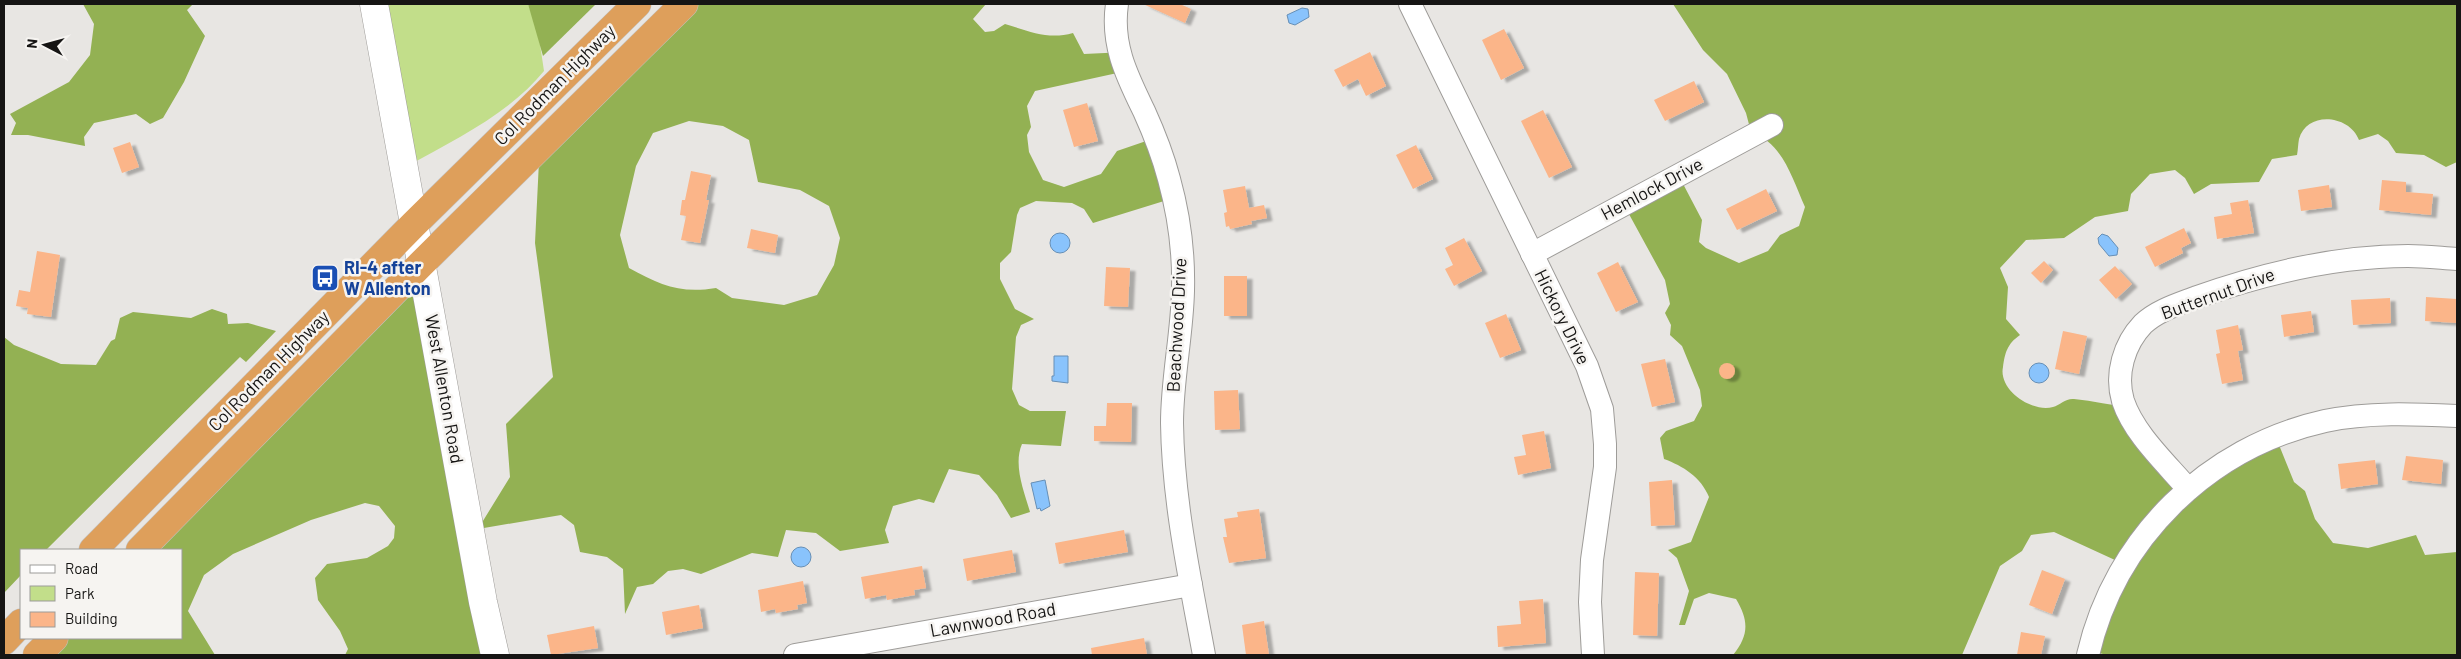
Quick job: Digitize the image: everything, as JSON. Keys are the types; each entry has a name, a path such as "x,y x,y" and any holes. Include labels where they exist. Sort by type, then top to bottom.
{"highway":[{"name":"Col Rodman Highway","path":"94,549 414,224 637,4"},
{"name":"Col Rodman Highway","path":"141,549 421,264 684,4"},
{"path":"4,641 20,624"},
{"path":"37,655 53,639"}],"street":[{"name":"West Allenton Road","path":"374,4 483,602 495,655"},
{"name":"Beachwood Drive","path":"1117,4 1115,37 1120,58 1155,138 1169,178 1177,212 1182,252 1183,291 1172,422 1175,466 1191,585 1204,655"},
{"name":"Hickory Drive","path":"1410,4 1586,366 1602,409 1605,467 1592,560 1590,602 1593,655"},
{"name":"Hemlock Drive","path":"1532,254 1772,125"},
{"name":"Butternut Drive","path":"2188,489 2140,431 2130,416 2123,400 2121,367 2126,350 2143,324 2157,314 2178,304 2240,282 2281,271 2372,258 2408,256 2457,259"},
{"path":"2088,655 2103,607 2117,576 2135,548 2156,521 2179,497 2205,475 2233,457 2286,432 2326,421 2360,416 2457,416"},
{"name":"Lawnwood Road","path":"795,655 1191,585"}],"green space":[{"path":"83,4 193,4 187,10 205,36 184,82 163,118 150,124 136,114 94,123 84,137 85,146 28,135 11,135 16,123 10,114 69,82 90,55 94,24"},
{"path":"382,4 528,4 538,31 544,71 515,100 499,112 463,135 409,165"},
{"path":"528,4 596,4 543,56"},
{"path":"681,4 986,4 973,19 985,32 994,31 1005,24 1047,35 1055,36 1073,33 1084,54 1126,52 1131,70 1035,91 1027,106 1031,127 1027,135 1029,152 1043,180 1064,187 1101,174 1117,151 1155,138 1177,197 1093,223 1084,209 1072,203 1036,201 1020,208 1017,215 1011,252 1000,263 1000,279 1015,309 1034,319 1021,325 1016,337 1012,389 1019,405 1030,411 1066,411 1061,446 1022,444 1019,469 1022,487 1030,512 1011,518 997,495 979,475 949,469 934,503 919,499 893,506 885,530 889,543 840,551 816,533 786,530 778,557 752,553 701,574 683,569 668,571 653,584 637,587 625,614 623,569 607,557 580,552 574,525 561,515 478,529 510,477 506,424 553,377 535,243 539,161","holes":["689,121 723,126 749,140 758,182 800,190 829,206 840,238 834,265 817,295 784,305 732,298 716,288 692,290 671,287 629,268 620,235 636,166 653,133"]},
{"path":"1673,4 2457,4 2457,162 2446,167 2424,155 2396,153 2388,141 2378,134 2359,140 2347,125 2329,119 2319,120 2310,123 2304,130 2299,139 2297,155 2272,159 2259,182 2211,184 2194,194 2185,178 2175,170 2150,174 2131,194 2128,211 2095,217 2064,238 2026,240 2000,268 2008,287 2006,319 2020,335 2007,349 2003,376 2006,384 2018,398 2036,407 2045,408 2053,407 2071,399 2131,408 2188,482 2277,440 2294,482 2305,491 2315,519 2333,543 2368,548 2416,535 2425,555 2457,552 2457,655 2107,655 2099,653 2128,566 2054,532 2031,535 2022,551 2000,566 1962,655 1733,655 1744,634 1745,621 1743,614 1736,599 1709,593 1694,599 1685,625 1679,625 1689,591 1677,558 1668,550 1691,542 1709,497 1706,490 1691,473 1664,459 1660,438 1666,431 1694,421 1702,406 1700,390 1682,346 1670,335 1671,325 1665,313 1670,304 1665,280 1624,205 1681,180 1702,220 1699,242 1706,248 1739,263 1768,251 1780,235 1799,226 1805,207 1791,173 1779,153 1762,137 1751,132 1746,113 1727,74 1703,50"},
{"path":"416,272 502,655 345,655 348,649 340,631 318,600 315,578 327,564 367,558 388,546 394,538 395,526 379,506 365,503 311,520 233,554 204,575 188,611 215,655 36,655 53,639 182,639 182,549 142,549"},
{"path":"212,309 227,314 228,324 248,323 276,331 246,362 240,357 47,549 20,549 20,576 4,593 4,337 14,345 61,364 96,365 111,341 115,339 120,318 133,312 191,318"}],"water":[{"path":"1302,8 1308,9 1309,17 1295,25 1289,23 1287,15"},
{"path":"1060,233 1067,236 1070,243 1067,250 1060,253 1053,250 1050,243 1053,236"},
{"path":"2102,234 2108,236 2118,248 2117,255 2109,256 2099,244 2098,238"},
{"path":"1054,356 1068,356 1068,383 1052,381 1052,376 1054,376"},
{"path":"2039,363 2046,366 2049,373 2046,380 2039,383 2032,380 2029,373 2032,366"},
{"path":"1045,480 1050,506 1041,511 1040,508 1037,509 1031,483"},
{"path":"801,547 808,550 811,557 808,564 801,567 794,564 791,557 794,550"}],"building":[{"path":"1143,4 1180,4 1191,9 1185,23"},
{"path":"1504,29 1524,68 1501,80 1482,40"},
{"path":"1370,52 1386,86 1366,96 1358,79 1343,87 1334,70"},
{"path":"1694,81 1704,102 1665,121 1654,100"},
{"path":"1087,103 1098,141 1074,147 1063,110"},
{"path":"1543,110 1572,167 1549,178 1521,121"},
{"path":"130,142 139,167 122,173 113,148"},
{"path":"1416,145 1433,179 1413,189 1396,155"},
{"path":"691,171 711,175 706,200 709,200 700,243 681,240 686,216 680,215 682,200 685,200"},
{"path":"2382,180 2406,182 2406,192 2433,194 2431,215 2379,210"},
{"path":"2329,185 2332,207 2301,211 2298,190"},
{"path":"1245,186 1249,208 1264,205 1267,218 1251,221 1252,224 1230,229 1229,226 1226,227 1224,213 1227,212 1223,190"},
{"path":"1766,189 1777,211 1737,230 1726,209"},
{"path":"2248,200 2254,233 2217,239 2214,217 2232,214 2230,203"},
{"path":"2184,228 2191,243 2181,248 2183,253 2155,267 2145,247"},
{"path":"751,229 778,235 775,253 747,248"},
{"path":"1464,238 1482,271 1454,286 1445,269 1453,265 1445,248"},
{"path":"37,251 60,255 51,317 27,314 28,308 16,306 19,290 30,292"},
{"path":"2044,261 2053,270 2041,283 2031,273"},
{"path":"1618,262 1638,302 1616,312 1597,273"},
{"path":"2115,266 2132,284 2116,299 2099,280"},
{"path":"1106,267 1130,268 1128,307 1104,306"},
{"path":"1224,276 1247,276 1247,316 1224,316"},
{"path":"2426,297 2457,299 2457,323 2425,321"},
{"path":"2390,298 2391,323 2353,325 2351,300"},
{"path":"2311,311 2314,332 2284,337 2281,315"},
{"path":"1506,314 1521,350 1500,358 1485,323"},
{"path":"2238,325 2243,350 2238,351 2243,380 2222,384 2216,354 2220,353 2216,330"},
{"path":"2063,331 2087,336 2079,374 2055,369"},
{"path":"1665,359 1675,402 1652,407 1641,364"},
{"path":"1727,363 1735,371 1727,379 1719,371"},
{"path":"1238,390 1240,429 1215,430 1214,391"},
{"path":"1107,403 1132,403 1131,442 1094,441 1094,426 1106,426"},
{"path":"1544,431 1551,468 1518,475 1514,457 1526,455 1522,435"},
{"path":"2406,456 2443,460 2441,484 2402,480"},
{"path":"2375,460 2378,484 2341,489 2338,464"},
{"path":"1672,480 1675,525 1651,526 1649,482"},
{"path":"1259,509 1266,558 1229,563 1223,537 1227,537 1224,519 1238,517 1237,512"},
{"path":"1124,530 1128,552 1059,564 1055,543"},
{"path":"1012,550 1016,572 967,581 963,559"},
{"path":"922,566 926,588 914,590 915,595 887,600 886,595 865,599 861,577"},
{"path":"2042,570 2065,579 2052,614 2029,605"},
{"path":"1635,572 1659,573 1657,636 1633,635"},
{"path":"803,581 807,603 797,605 798,609 776,613 775,609 761,612 758,590"},
{"path":"1543,599 1546,643 1498,647 1497,626 1521,624 1519,601"},
{"path":"699,605 703,628 666,635 662,612"},
{"path":"1264,621 1269,655 1246,655 1242,625"},
{"path":"594,626 598,648 551,655 547,635"},
{"path":"2021,632 2045,636 2041,655 2017,655"},
{"path":"1144,638 1147,655 1092,655 1091,648"}],"place":[{"name":"RI-4 after W Allenton","path":"325,278"}]}
